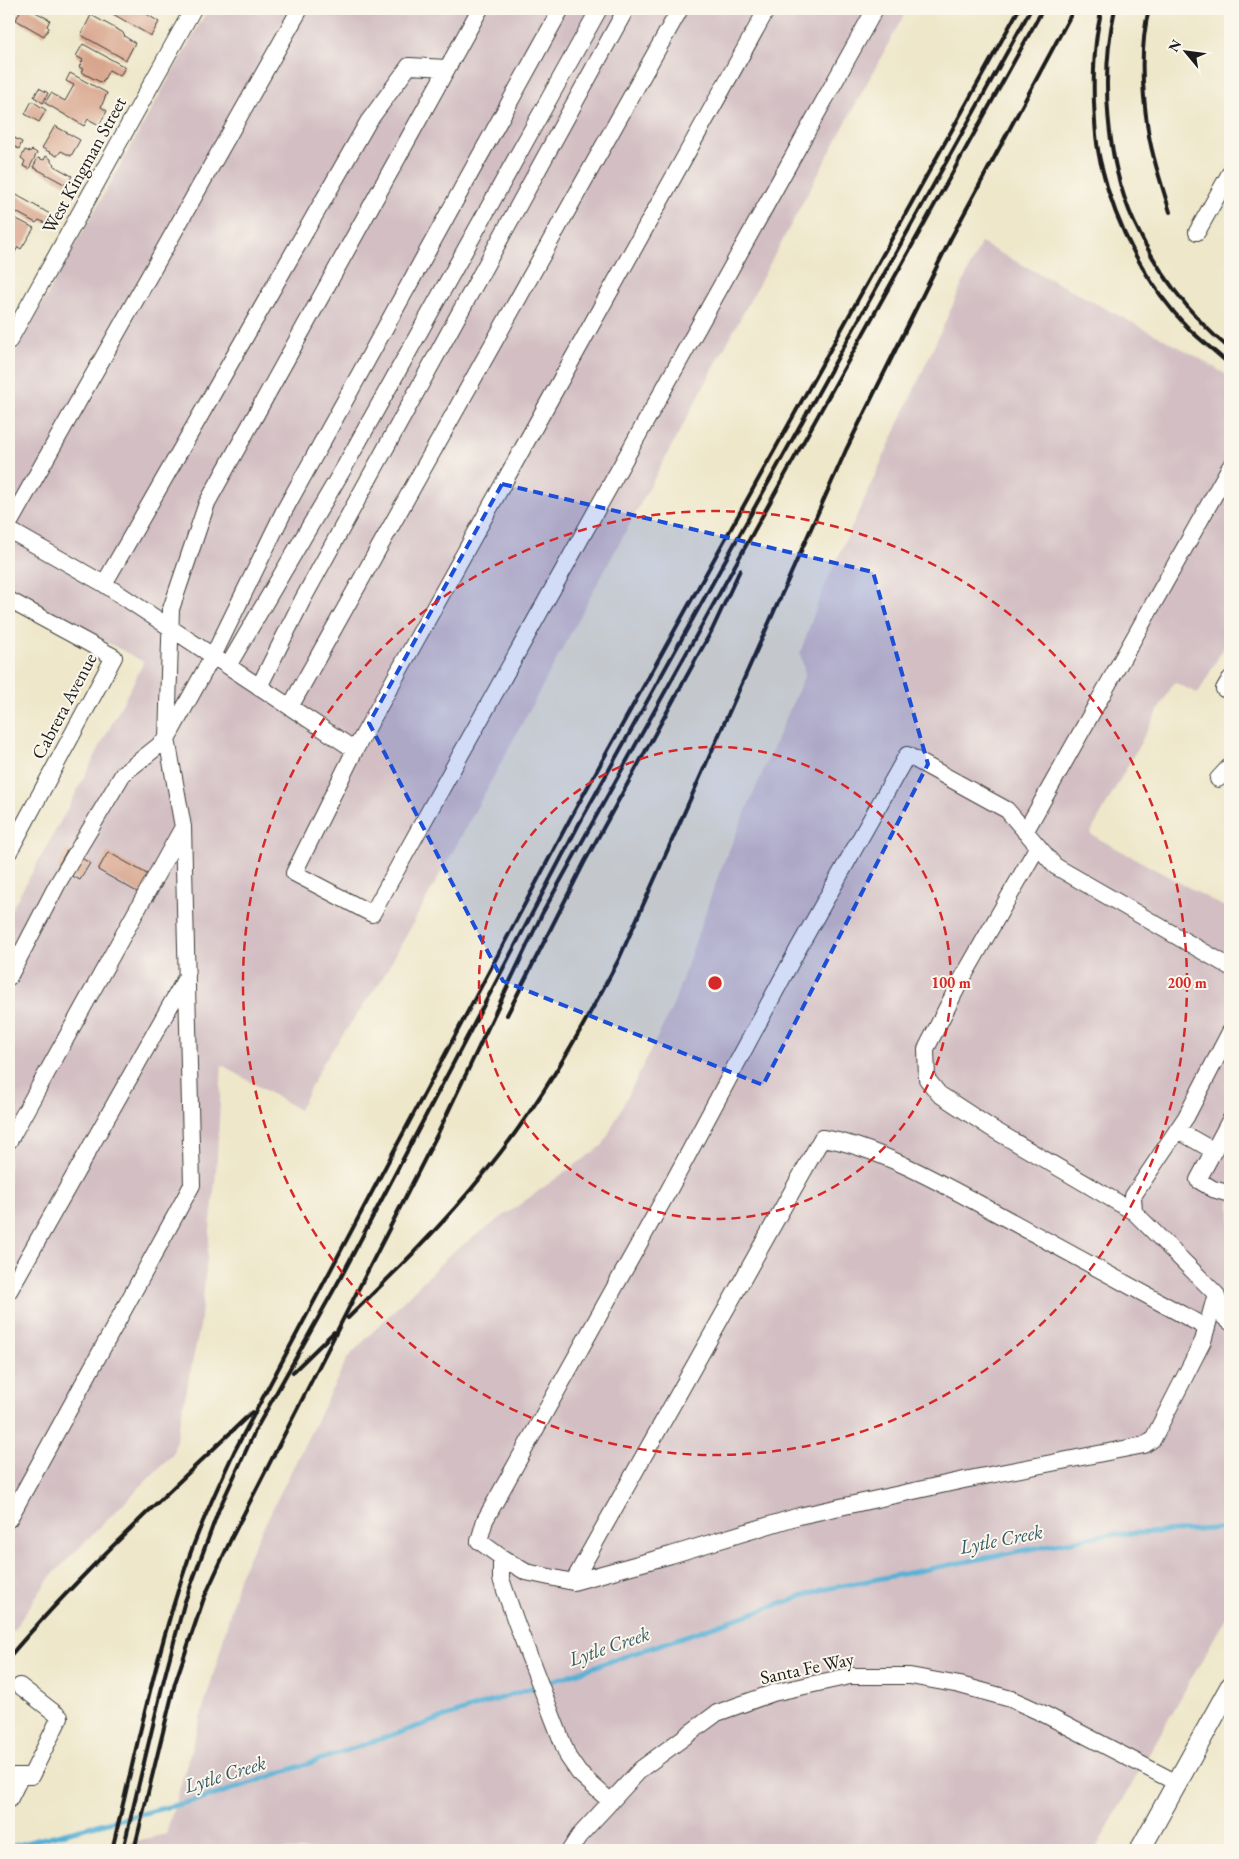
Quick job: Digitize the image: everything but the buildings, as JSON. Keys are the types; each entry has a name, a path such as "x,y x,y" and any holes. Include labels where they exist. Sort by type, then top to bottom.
{"main road":[{"path":"1140,1850 1230,1687"}],"street":[{"name":"West Kingman Street","path":"9,341 193,9"},
{"path":"9,524 300,9"},
{"path":"9,1519 192,1185 183,827 167,740 170,610 207,503 480,9"},
{"path":"9,977 58,883 123,774 167,740 213,656 284,511 561,9"},
{"path":"228,666 350,458 599,9"},
{"path":"260,687 302,599 626,9"},
{"path":"290,707 680,9"},
{"path":"767,9 355,750 294,873 372,914 875,9"},
{"path":"104,584 368,122 409,66 447,68"},
{"path":"1198,232 1230,173"},
{"path":"1025,832 1230,467"},
{"path":"9,530 104,584 355,750"},
{"name":"Cabrera Avenue","path":"9,600 114,657 9,852"},
{"path":"1223,1291 1203,1341 1153,1439 1144,1445 964,1480 799,1516 671,1555 573,1582 526,1572 479,1541 485,1520 670,1188 789,967 907,755 1006,810 1055,866 1230,967"},
{"path":"1218,779 1230,766"},
{"path":"9,1141 183,827"},
{"path":"1038,846 959,984 926,1049 927,1079 939,1094 991,1128 1134,1212 1223,1291 1224,1318 1230,1322"},
{"path":"9,1291 187,976"},
{"path":"1134,1212 1133,1196 1186,1117 1230,1032"},
{"path":"1230,1120 1198,1180 1213,1189 1230,1194"},
{"path":"1177,1130 1214,1151"},
{"path":"573,1582 822,1138 843,1141 902,1165 969,1199 1207,1328"},
{"path":"501,1557 501,1580 568,1756 579,1773 611,1802"},
{"name":"Santa Fe Way","path":"570,1850 579,1836 641,1769 717,1713 774,1693 850,1676 910,1676 960,1684 1011,1699 1177,1784"},
{"path":"14,1785 31,1776 60,1717 20,1686"}],"highlighted area":[{"path":"502,484 873,572 928,764 763,1085 503,981 369,723"}],"shaded area":[{"path":"208,9 907,9 461,837 382,979 323,1063 299,1110 222,1065 216,1173 200,1326 173,1454 50,1577 9,1637 9,914 69,806 144,662 9,590 9,363"},
{"path":"981,243 1194,355 1230,377 1230,636 1198,694 1174,682 1090,834 1230,910 1230,1610 1095,1850 99,1850 166,1834 219,1655 240,1574 348,1357 450,1254 603,1145 672,1008 720,871 805,674 800,653 822,592"}],"waterway":[{"name":"Lytle Creek","path":"9,1847 212,1796 821,1590 1102,1535 1230,1528"}],"railway":[{"path":"112,1850 147,1702 177,1593 199,1530 234,1452 570,819 1019,9"},
{"path":"123,1850 184,1604 219,1509 256,1429 341,1277 579,824 1031,9"},
{"path":"134,1850 175,1683 204,1598 231,1539 439,1131 542,914 1043,9"},
{"path":"348,1318 437,1228 486,1171 524,1121 558,1068 589,1014 619,959 846,450 951,238 1074,9"},
{"path":"1102,9 1097,32 1094,91 1097,144 1108,190 1135,255 1160,294 1190,330 1230,365"},
{"path":"1115,9 1108,61 1108,117 1117,172 1125,198 1134,222 1163,274 1202,323 1230,349"},
{"path":"1149,9 1144,39 1142,70 1144,100 1152,151 1170,212"},
{"path":"507,1015 584,863 712,630 740,570"},
{"path":"293,1372 334,1332"},
{"path":"9,1657 97,1562 252,1412"}]}
